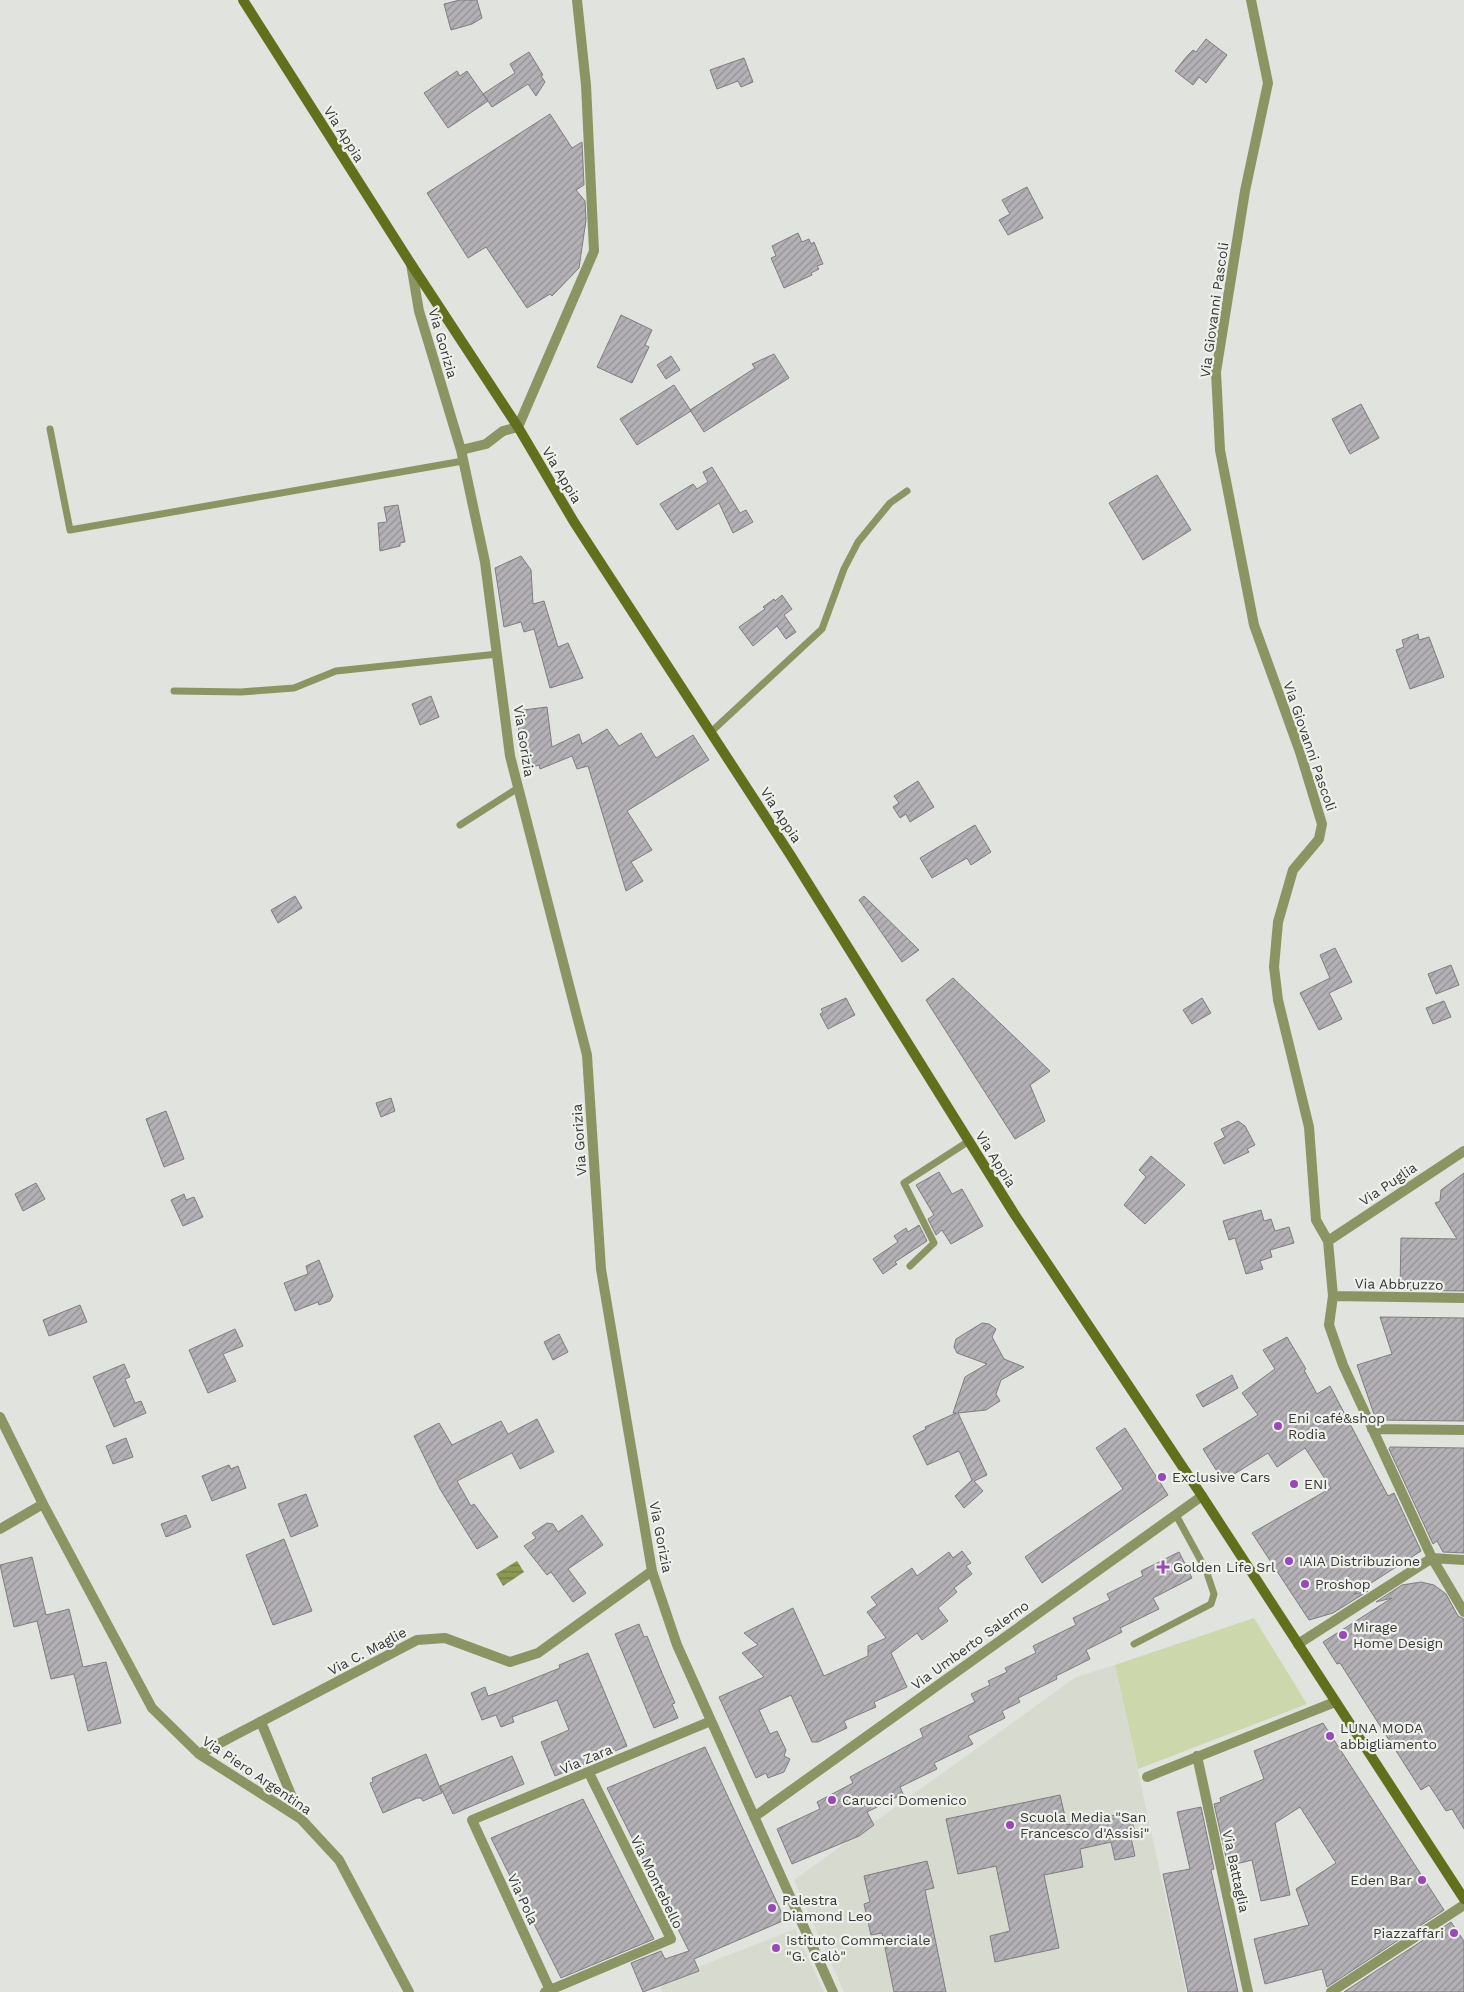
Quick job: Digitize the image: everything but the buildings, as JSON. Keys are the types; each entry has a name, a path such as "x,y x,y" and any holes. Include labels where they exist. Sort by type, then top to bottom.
{"main road":[{"name":"Via Appia","path":"243,0 410,264 518,427 574,522 791,856 1015,1215 1202,1496 1464,1899"}],"street":[{"path":"460,450 486,444 503,431 518,427 594,251 586,85 577,0"},
{"name":"Via Giovanni Pascoli","path":"1251,0 1268,83 1245,192 1216,372 1220,450 1254,626 1300,752 1322,824 1319,839 1294,870 1278,922 1274,967 1278,1000 1309,1127 1316,1220 1328,1241 1333,1296 1329,1325 1343,1365 1432,1558 1464,1612"},
{"name":"Via Gorizia","path":"410,264 419,311 463,461 485,562 510,756 587,1055 601,1269 652,1571 676,1645 834,1992"},
{"name":"Via Puglia","path":"1328,1241 1464,1151"},
{"name":"Via Abbruzzo","path":"1333,1296 1464,1298"},
{"name":"Via Piero Argentina","path":"0,1417 43,1504 152,1708 199,1754 301,1819 338,1860 409,1992"},
{"path":"1372,1429 1464,1430"},
{"name":"Via Umberto Salerno","path":"754,1817 1202,1496"},
{"path":"0,1529 43,1504"},
{"path":"1298,1644 1432,1558 1464,1560"},
{"name":"Via C. Maglie","path":"199,1754 417,1640 445,1638 510,1662 538,1653 652,1571"},
{"path":"1147,1777 1335,1702"},
{"name":"Via Zara","path":"472,1820 711,1721"},
{"path":"261,1722 301,1819"},
{"name":"Via Battaglia","path":"1197,1756 1248,1992"},
{"name":"Via Montebello","path":"548,1991 671,1939 589,1773"},
{"name":"Via Pola","path":"472,1820 548,1991"},
{"path":"1331,1992 1464,1905"}],"lane":[{"path":"50,429 70,530 463,461"},
{"path":"711,732 822,630 844,569 858,542 890,503 906,491"},
{"path":"174,691 241,692 294,688 336,671 498,654"},
{"path":"460,825 518,788"},
{"path":"910,1266 934,1243 904,1183 969,1141"},
{"path":"1134,1644 1210,1604 1214,1594 1206,1570 1176,1515"}],"shaded area":[{"path":"517,1561 524,1572 503,1586 496,1574"},
{"path":"1254,1618 1307,1704 1138,1769 1115,1665"},
{"name":"Scuola Media \"San Francesco d'Assisi\"","path":"1115,1665 1186,1992 844,1992 794,1880 1076,1677"},
{"name":"Istituto Commerciale \"G. Calò\"","path":"795,1929 824,1992 662,1992 660,1985 699,1971 698,1967"}],"place":[{"name":"Eni café&shop Rodia","path":"1278,1426"},
{"name":"Exclusive Cars","path":"1162,1477"},
{"name":"ENI","path":"1294,1484"},
{"name":"IAIA Distribuzione","path":"1289,1561"},
{"name":"Golden Life Srl","path":"1163,1567"},
{"name":"Proshop","path":"1305,1584"},
{"name":"Mirage Home Design","path":"1343,1635"},
{"name":"LUNA MODA abbigliamento","path":"1330,1736"},
{"name":"Carucci Domenico","path":"832,1800"},
{"name":"Scuola Media \"San Francesco d'Assisi\"","path":"1010,1825"},
{"name":"Eden Bar","path":"1422,1880"},
{"name":"Palestra Diamond Leo","path":"772,1908"},
{"name":"Piazzaffari","path":"1454,1933"},
{"name":"Istituto Commerciale \"G. Calò\"","path":"776,1948"}]}
